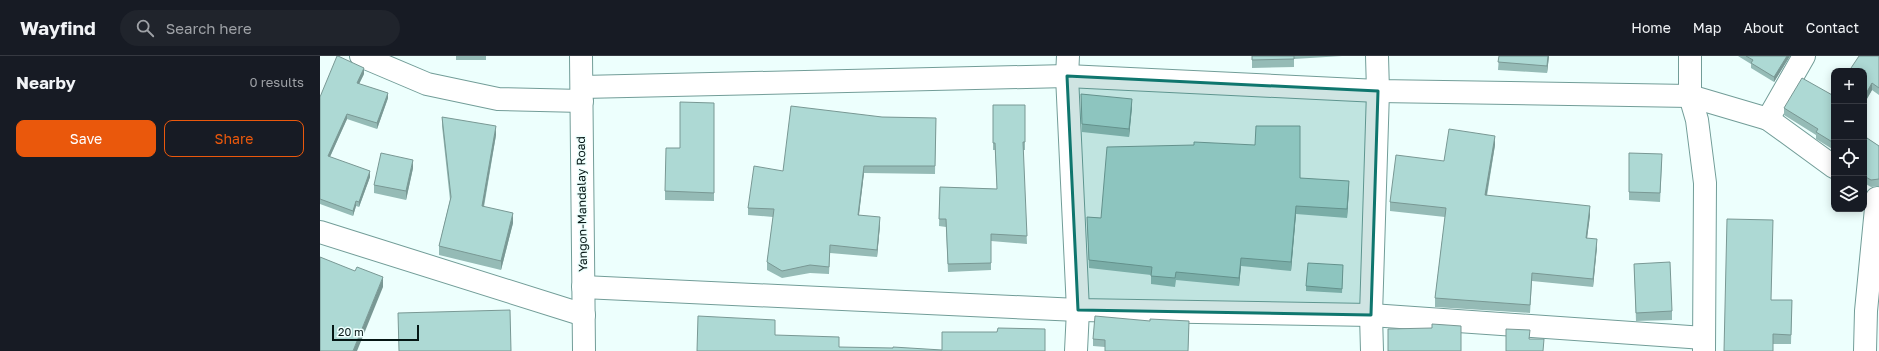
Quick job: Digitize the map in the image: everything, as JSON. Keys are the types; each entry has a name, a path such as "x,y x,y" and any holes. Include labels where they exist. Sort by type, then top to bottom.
{"main road":[{"path":"361,56 427,84 498,99 1068,66 1378,91 1690,96 1768,119 1831,165"},
{"name":"Yangon-Mandalay Road","path":"581,56 584,351"},
{"path":"1372,351 1371,315 1378,91 1377,56"},
{"path":"583,287 1078,310 1371,315 1704,344 1705,183 1697,120 1690,96 1690,56"},
{"path":"1768,119 1804,56"},
{"path":"1068,66 1078,310 1076,351"},
{"path":"1865,351 1873,196"},
{"path":"320,232 584,315"}],"highlighted area":[{"path":"1067,76 1378,91 1371,315 1078,310"}],"building":[{"path":"337,56 364,68 357,83 388,93 377,123 347,114 328,156 370,171 359,202 356,201 353,211 320,199 320,97"},
{"path":"1252,56 1294,56 1294,59 1252,60"},
{"path":"1499,56 1548,56 1547,66 1498,62"},
{"path":"1746,56 1787,56 1774,77 1751,63 1753,60"},
{"path":"1859,56 1879,56 1879,88 1872,83 1867,92 1867,68 1851,68"},
{"path":"1802,78 1831,94 1831,141 1816,132 1818,129 1784,108"},
{"path":"1081,94 1132,99 1129,129 1082,124"},
{"path":"680,102 714,103 714,193 665,191 666,148 680,148"},
{"path":"993,105 1025,105 1025,142 1023,142 1027,236 991,234 991,263 948,264 946,219 939,219 940,187 997,189 995,143 993,143"},
{"path":"791,106 882,117 936,118 935,166 864,166 858,215 880,217 877,250 830,245 829,267 810,265 782,271 767,262 774,209 748,208 754,166 783,171"},
{"path":"442,117 496,126 482,206 513,213 501,261 439,246 451,197"},
{"path":"1256,126 1300,126 1300,178 1349,181 1347,209 1296,206 1291,262 1241,258 1239,278 1176,272 1175,278 1151,276 1152,267 1089,260 1087,217 1101,218 1107,147 1194,145 1194,142 1255,145"},
{"path":"1449,129 1495,136 1485,195 1590,206 1586,238 1597,239 1593,279 1532,273 1530,305 1435,298 1446,208 1390,202 1396,155 1444,161"},
{"path":"1867,138 1879,146 1879,179 1871,180 1867,178"},
{"path":"381,153 413,160 406,191 374,185"},
{"path":"1629,153 1662,154 1660,193 1629,192"},
{"path":"1727,219 1773,220 1771,300 1792,300 1791,335 1773,334 1773,351 1724,351"},
{"path":"320,257 355,271 357,267 383,277 353,351 320,351"},
{"path":"1670,262 1672,311 1636,313 1634,264"},
{"path":"1308,263 1343,265 1342,289 1306,286"},
{"path":"510,310 511,351 399,351 398,313"},
{"path":"698,316 775,320 775,335 839,337 839,347 893,347 942,350 942,332 997,332 998,328 1045,329 1045,351 697,351"},
{"path":"1095,316 1150,321 1150,319 1189,321 1188,351 1105,351 1105,340 1093,339"},
{"path":"1432,324 1461,326 1461,351 1388,351 1388,329 1432,328"},
{"path":"1506,329 1530,330 1529,339 1544,339 1543,351 1506,351"}]}
